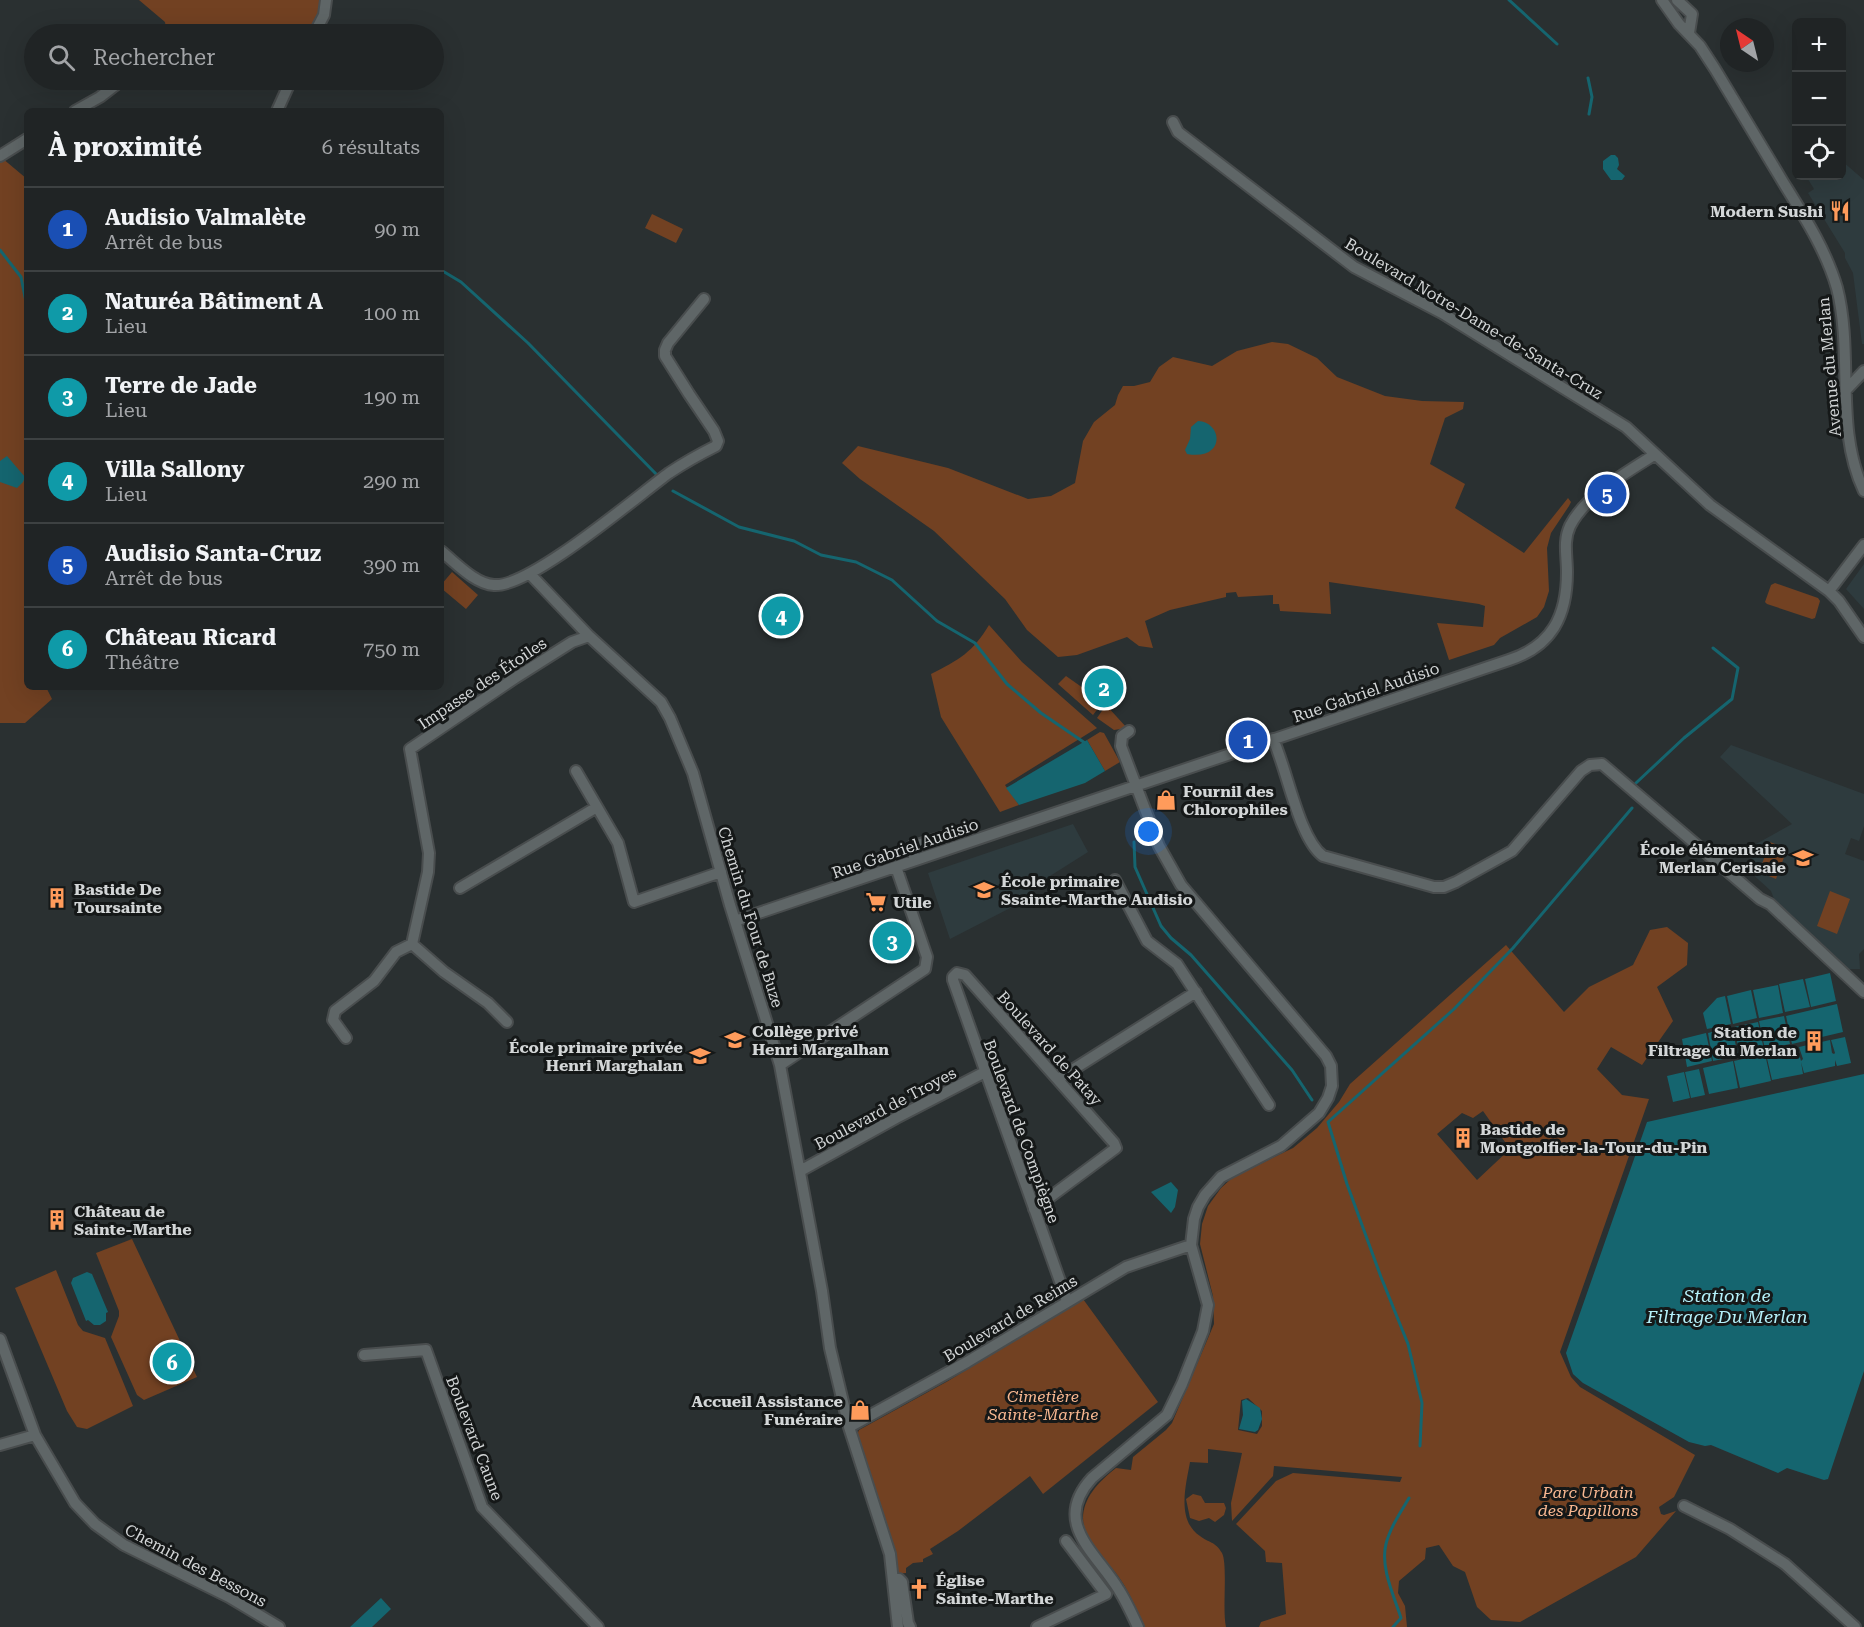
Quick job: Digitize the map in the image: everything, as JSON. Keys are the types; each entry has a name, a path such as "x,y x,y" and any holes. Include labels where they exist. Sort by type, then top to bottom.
{"street":[{"path":"319,24 324,15 326,0"},
{"name":"Avenue du Merlan","path":"1662,0 1715,69 1826,256 1837,291 1842,324 1853,459 1864,492"},
{"path":"1677,0 1692,14 1689,33"},
{"path":"80,108 109,90"},
{"path":"278,108 286,90"},
{"name":"Boulevard Notre-Dame-de-Santa-Cruz","path":"1173,122 1178,132 1354,267 1442,313 1626,427 1710,505 1829,591 1839,601 1864,637"},
{"path":"0,156 24,141"},
{"path":"444,553 482,582 500,586 520,579 627,506 669,473 716,446 718,441 714,431 688,394 666,356 665,350 668,343 704,299"},
{"path":"1846,390 1864,372"},
{"name":"Rue Gabriel Audisio","path":"735,921 1520,657 1540,645 1554,628 1564,604 1567,533 1577,515 1598,495 1654,455"},
{"path":"1829,591 1864,545"},
{"name":"Chemin du Four de Buze","path":"530,574 589,636 661,702 693,773 735,921 780,1065 822,1291 830,1348 849,1427 890,1554 898,1627"},
{"name":"Impasse des Étoiles","path":"412,944 428,872 429,853 410,749 572,642 589,636"},
{"path":"1129,731 1122,736 1121,746 1159,846 1181,885 1326,1056 1331,1066 1332,1086 1319,1113 1281,1146 1221,1177 1205,1195 1194,1220 1191,1245 1208,1305 1203,1331 1182,1384 1167,1415 1085,1486 1075,1509 1081,1539 1118,1589 1138,1627"},
{"path":"1273,739 1304,829 1310,844 1316,851 1323,856 1434,887 1444,887 1456,882 1512,850 1581,771 1590,765 1602,764 1770,904 1864,992"},
{"path":"576,771 618,843 634,902 721,872"},
{"path":"460,888 597,807"},
{"path":"915,860 911,847 965,830"},
{"path":"780,1065 925,969 927,957 896,867"},
{"path":"1115,880 1147,941 1176,963 1269,1105"},
{"path":"346,1038 333,1020 335,1011 374,981 396,952 412,944 444,972 488,1003 507,1022"},
{"name":"Boulevard de Compiègne","path":"957,973 953,980 1067,1302"},
{"name":"Boulevard de Patay","path":"957,973 965,975 1116,1148 1034,1209"},
{"path":"1058,1079 1196,992"},
{"name":"Boulevard de Troyes","path":"800,1171 985,1072"},
{"name":"Boulevard de Reims","path":"849,1427 977,1356 1126,1267 1191,1245"},
{"name":"Chemin des Bessons","path":"0,1339 35,1435 75,1503 94,1524 124,1545 209,1587 274,1626"},
{"name":"Boulevard Caune","path":"364,1355 426,1350 482,1507 598,1627"},
{"path":"0,1445 35,1435"},
{"path":"1684,1506 1730,1529 1785,1564 1855,1627"},
{"path":"1037,1627 1106,1593 1066,1541"},
{"path":"893,1579 901,1580 910,1627"}],"shaded area":[{"path":"1846,164 1864,180 1864,344 1862,344 1853,273 1845,258 1845,253 1808,193 1814,189 1808,180 1846,180"},
{"path":"1864,564 1864,609 1846,589"},
{"name":"École élémentaire Merlan Cerisaie","path":"1731,745 1864,794 1864,826 1859,841 1851,838 1845,854 1864,861 1864,949 1859,954 1860,969 1849,969 1774,899 1771,891 1748,870 1756,844 1792,824 1720,757"},
{"name":"École primaire Ssainte-Marthe Audisio","path":"1073,824 1088,852 1050,876 1018,904 950,939 928,873"}],"green space":[{"path":"139,0 321,0 323,6 315,24 165,24"},
{"path":"2,158 24,176 24,690 48,690 52,699 25,723 0,723 0,159"},
{"path":"652,214 683,229 676,243 645,228"},
{"path":"1272,342 1288,344 1317,358 1337,377 1385,396 1422,401 1464,402 1463,409 1445,418 1430,464 1465,484 1455,508 1524,553 1568,498 1571,502 1551,533 1547,548 1549,591 1544,607 1537,617 1500,638 1494,645 1449,660 1437,623 1483,627 1485,606 1329,582 1331,614 1280,611 1279,604 1273,604 1273,595 1238,597 1236,592 1226,593 1226,597 1170,610 1145,621 1153,648 1139,646 1127,637 1077,655 1058,657 1027,630 1005,599 934,531 860,479 842,463 858,446 948,468 1028,499 1051,496 1075,483 1083,441 1094,422 1115,405 1123,386 1150,382 1159,367 1173,357 1212,366 1237,351"},
{"path":"452,572 478,595 466,609 444,591 444,581"},
{"path":"1775,583 1818,598 1820,601 1815,618 1767,604 1765,602 1771,585"},
{"path":"989,625 1022,662 1097,728 1005,785 1019,805 1000,812 941,717 931,674 971,649"},
{"path":"1066,676 1103,702 1093,715 1058,684"},
{"path":"1106,705 1127,728 1114,730 1097,718"},
{"path":"1100,732 1104,733 1120,762 1105,771 1087,740"},
{"path":"1770,842 1787,849 1776,879 1759,872"},
{"path":"1830,891 1850,899 1837,934 1817,926"},
{"name":"Parc Urbain des Papillons","path":"1667,927 1688,943 1687,965 1657,987 1673,1021 1642,1065 1611,1047 1597,1069 1622,1095 1649,1099 1560,1352 1571,1377 1580,1387 1695,1455 1674,1497 1659,1507 1661,1514 1664,1515 1676,1511 1636,1557 1520,1622 1491,1620 1477,1607 1465,1572 1453,1566 1439,1545 1426,1548 1425,1559 1399,1581 1398,1593 1405,1606 1407,1627 1259,1627 1261,1622 1286,1614 1282,1563 1266,1562 1265,1551 1236,1524 1276,1481 1293,1473 1400,1482 1402,1477 1274,1466 1273,1476 1232,1521 1231,1503 1242,1453 1208,1449 1208,1463 1190,1462 1185,1491 1185,1512 1193,1529 1214,1544 1222,1553 1225,1567 1226,1627 1145,1627 1121,1580 1087,1536 1083,1514 1091,1494 1106,1476 1116,1468 1131,1470 1133,1457 1172,1423 1214,1324 1213,1296 1200,1244 1202,1224 1208,1206 1221,1188 1233,1177 1293,1148 1317,1128 1339,1102 1350,1084 1506,945 1564,1012 1589,987 1633,965 1650,930","holes":["1483,1111 1510,1149 1477,1180 1437,1134 1462,1113 1473,1118","1248,1398 1262,1411 1262,1426 1257,1434 1238,1430 1241,1400"]},
{"path":"132,1239 197,1377 144,1400 137,1395 111,1337 119,1311 96,1253"},
{"path":"56,1270 78,1325 83,1331 105,1338 133,1406 87,1429 77,1427 67,1411 15,1288"},
{"name":"Cimetière Sainte-Marthe","path":"1083,1299 1158,1402 1043,1494 1030,1476 958,1531 930,1549 933,1554 923,1559 923,1562 913,1563 906,1568 906,1573 896,1574 856,1437 859,1430 948,1381"},
{"path":"1193,1494 1201,1496 1205,1503 1224,1503 1226,1508 1224,1515 1215,1522 1209,1518 1199,1521 1190,1518 1186,1499"}],"water":[{"path":"1611,155 1618,158 1617,169 1625,176 1622,180 1611,180 1603,169 1603,161"},
{"path":"1198,421 1206,423 1216,434 1214,447 1209,452 1200,455 1187,454 1185,450 1190,439 1191,427"},
{"path":"7,456 24,476 23,482 17,488 0,482 0,461"},
{"path":"1087,740 1105,771 1085,783 1019,805 1006,788"},
{"path":"1830,973 1836,1001 1811,1007 1805,979"},
{"path":"1803,979 1810,1007 1785,1012 1779,984"},
{"path":"1778,985 1783,1013 1759,1018 1753,990"},
{"path":"1751,990 1757,1018 1733,1024 1727,996"},
{"path":"1725,996 1731,1024 1707,1029 1703,1013 1717,998"},
{"path":"1837,1004 1843,1032 1792,1044 1786,1016"},
{"path":"1784,1016 1790,1044 1765,1049 1759,1021"},
{"path":"1758,1022 1764,1050 1740,1055 1734,1027"},
{"path":"1732,1027 1738,1056 1713,1061 1708,1033"},
{"path":"1706,1033 1712,1061 1687,1067 1682,1039"},
{"path":"1845,1037 1851,1063 1837,1066 1835,1060 1835,1066 1804,1073 1801,1062 1803,1074 1772,1080 1766,1054 1797,1047 1801,1061 1803,1059 1799,1047 1830,1040 1834,1054 1831,1040"},
{"path":"1765,1054 1771,1081 1740,1088 1734,1061"},
{"path":"1733,1061 1738,1088 1709,1094 1703,1068"},
{"path":"1699,1069 1705,1095 1691,1098 1685,1072"},
{"path":"1684,1072 1690,1098 1673,1102 1667,1076"},
{"name":"Station de Filtrage Du Merlan","path":"1864,1074 1864,1371 1828,1479 1824,1480 1787,1468 1778,1473 1711,1445 1705,1446 1689,1442 1583,1383 1573,1374 1566,1353 1647,1122"},
{"path":"1171,1182 1178,1190 1175,1207 1171,1213 1151,1192"},
{"path":"87,1272 92,1274 108,1312 106,1321 100,1325 86,1321 71,1283 73,1278"},
{"path":"1246,1399 1260,1408 1262,1419 1255,1432 1239,1429 1243,1415 1242,1401"},
{"path":"381,1598 391,1609 372,1627 350,1627"}],"waterway":[{"path":"1509,0 1557,44"},
{"path":"1588,78 1592,97 1589,114"},
{"path":"0,250 21,277 24,292"},
{"path":"444,272 461,282 528,343 658,476"},
{"path":"673,491 739,527 794,541 821,555 856,562 892,580 937,621 975,643 1007,684 1041,713 1085,743"},
{"path":"1636,783 1684,738 1732,699 1738,668 1713,648"},
{"path":"1420,1446 1422,1403 1408,1344 1347,1184 1328,1122 1454,1009 1513,948 1632,808"},
{"path":"1134,842 1135,867 1161,926 1191,955 1292,1070 1312,1100"},
{"path":"1393,1627 1401,1618 1385,1562 1386,1544 1409,1498"}],"place":[{"name":"Modern Sushi","path":"1840,211"},
{"name":"Audisio Santa-Cruz","path":"1607,494"},
{"name":"Villa Sallony","path":"781,616"},
{"name":"Naturéa Bâtiment A","path":"1104,688"},
{"name":"Audisio Valmalète","path":"1248,740"},
{"name":"Fournil des Chlorophiles","path":"1166,800"},
{"name":"École élémentaire Merlan Cerisaie","path":"1803,858"},
{"name":"École primaire Ssainte-Marthe Audisio","path":"984,890"},
{"name":"Bastide De Toursainte","path":"57,898"},
{"name":"Utile","path":"876,902"},
{"name":"Terre de Jade","path":"892,941"},
{"name":"Collège privé Henri Margalhan","path":"735,1040"},
{"name":"Station de Filtrage du Merlan","path":"1814,1041"},
{"name":"École primaire privée Henri Marghalan","path":"700,1056"},
{"name":"Bastide de Montgolfier-la-Tour-du-Pin","path":"1463,1138"},
{"name":"Château de Sainte-Marthe","path":"57,1220"},
{"name":"Château Ricard","path":"172,1362"},
{"name":"Accueil Assistance Funéraire","path":"860,1410"},
{"name":"Église Sainte-Marthe","path":"919,1589"}]}
